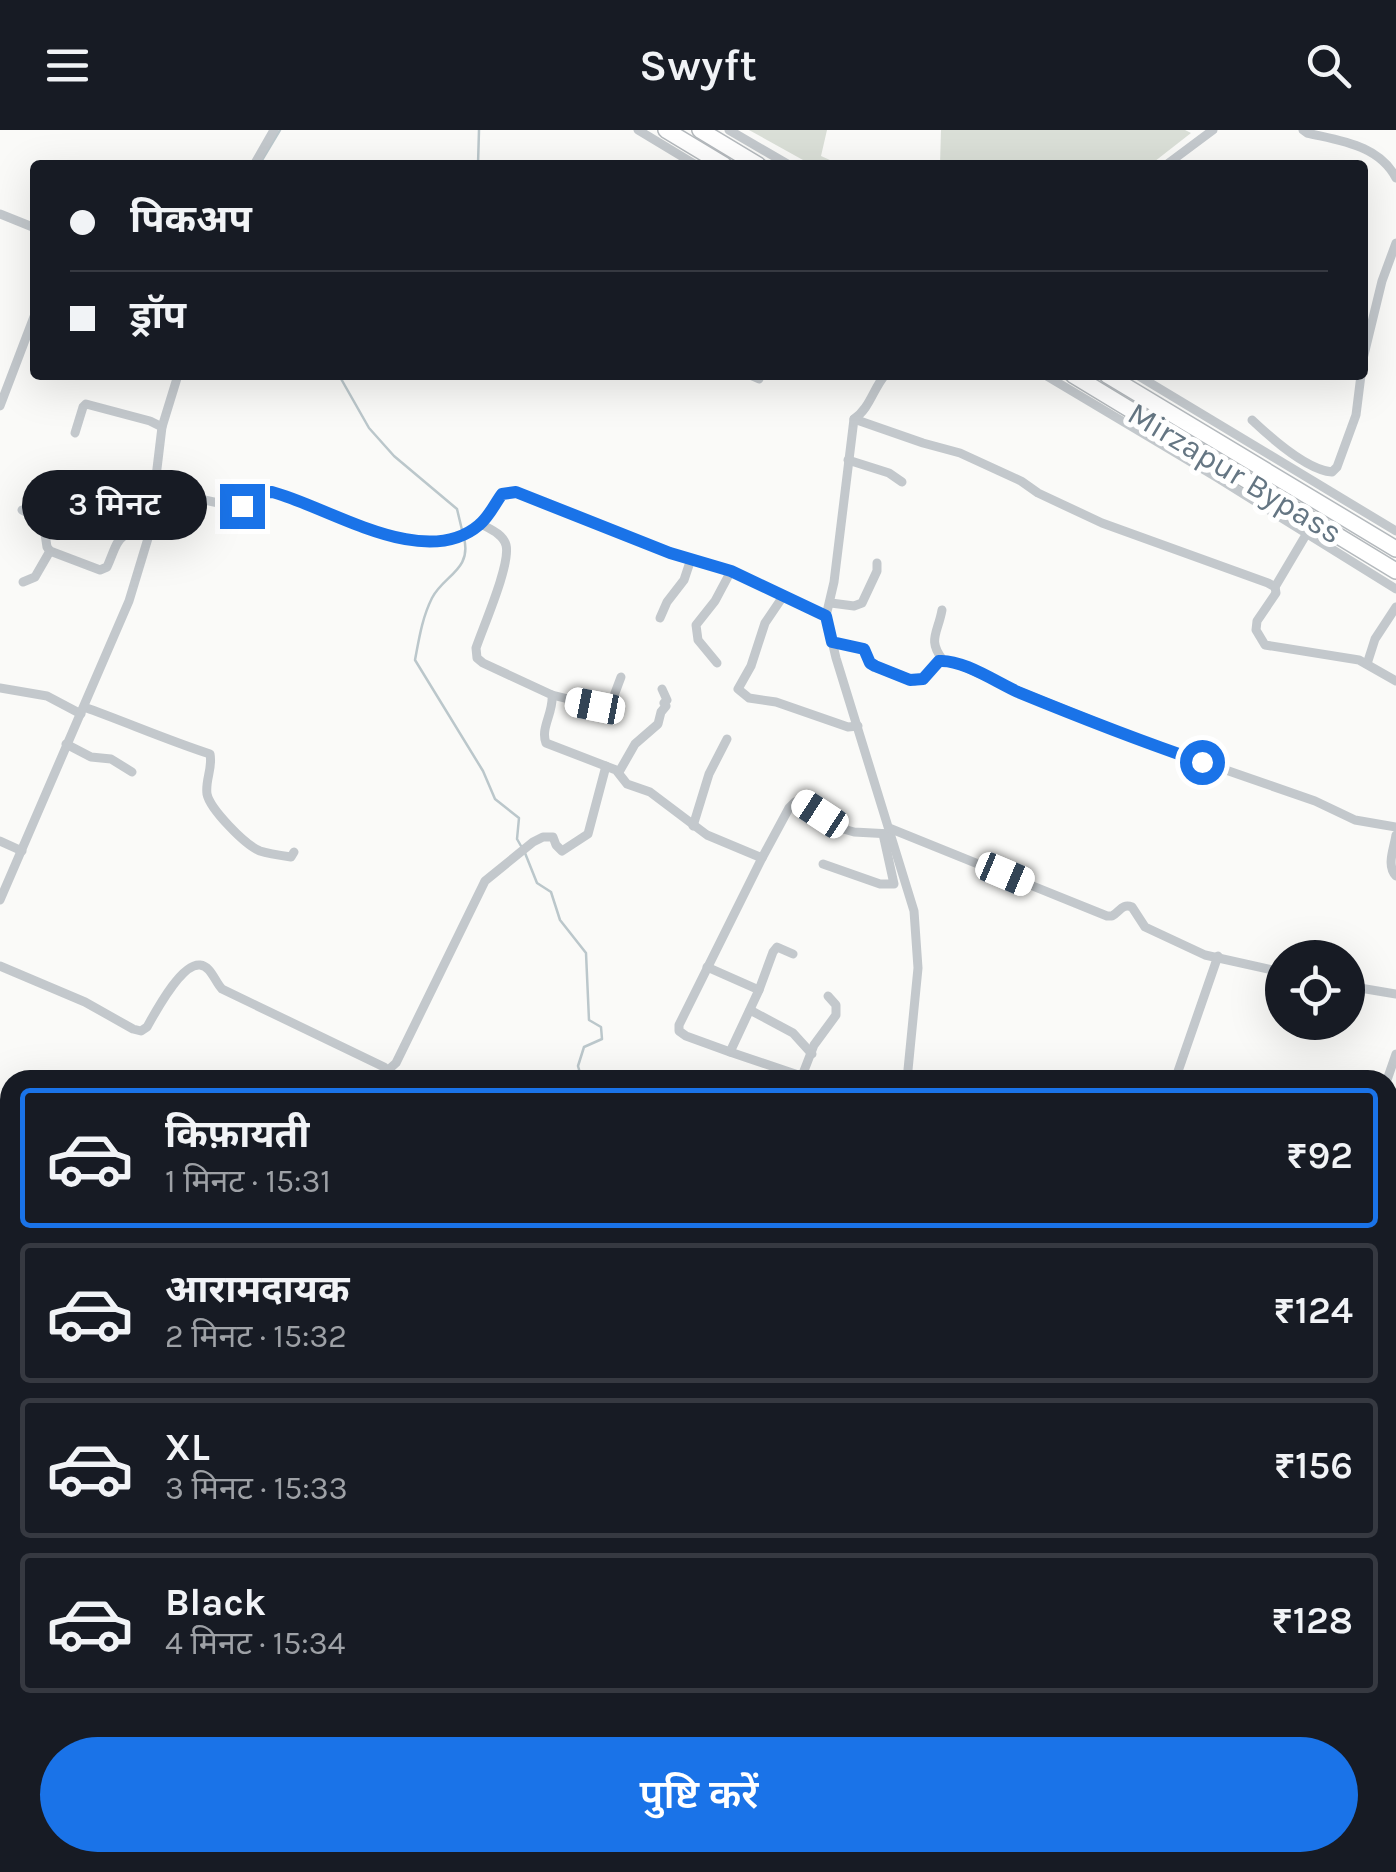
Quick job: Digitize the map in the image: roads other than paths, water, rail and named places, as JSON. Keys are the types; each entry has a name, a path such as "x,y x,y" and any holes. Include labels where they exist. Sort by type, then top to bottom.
{"highway":[{"path":"666,130 716,160"},
{"path":"700,130 750,160"},
{"name":"Mirzapur Bypass","path":"1081,380 1396,571"},
{"path":"1115,380 1396,550"}],"street":[{"path":"257,160 274,130"},
{"path":"638,130 688,160"},
{"path":"729,130 780,160"},
{"path":"1173,160 1213,130"},
{"path":"1303,130 1363,148 1385,162 1396,178"},
{"path":"0,214 30,226"},
{"path":"1368,338 1396,244"},
{"path":"0,406 30,327"},
{"path":"0,900 129,601 149,535 162,427 176,380"},
{"path":"854,419 860,416 881,380"},
{"path":"1053,380 1396,589"},
{"path":"1145,380 1396,530"},
{"path":"1320,486 1338,467 1358,406 1360,380"},
{"path":"74,432 86,404 162,427"},
{"path":"854,419 831,603 826,616 914,911 918,948 908,1070"},
{"path":"854,419 960,453 1102,523 1275,587"},
{"path":"1252,420 1274,440 1329,473"},
{"path":"848,460 879,469 902,482"},
{"path":"153,488 237,507 262,493 272,492 369,530 415,540 458,537 482,524 502,494 516,492 670,553 731,571 826,616"},
{"path":"22,510 43,521 50,552 35,576 23,582"},
{"path":"482,524 501,536 506,553 476,656 483,663 552,695 609,709 622,677"},
{"path":"50,552 102,570 108,567 120,538 130,533 149,535"},
{"path":"1307,534 1257,621 1256,630 1265,645 1359,660 1396,681"},
{"path":"660,618 684,580 691,559"},
{"path":"831,603 862,603 877,571 877,562"},
{"path":"717,663 698,640 696,625 731,571"},
{"path":"784,595 765,623 751,666 738,688 749,698 776,702 848,727 858,726"},
{"path":"1367,664 1375,639 1396,608"},
{"path":"942,610 933,643 943,660 1148,743 1315,801 1355,820 1396,827"},
{"path":"832,642 859,647 875,666 916,681 943,660"},
{"path":"0,688 42,694 82,710 102,711 210,754 208,798 234,834 261,851 291,857 294,852"},
{"path":"619,772 635,744 658,724 667,700 662,689"},
{"path":"552,695 543,735 546,744 619,772 627,784 650,792 707,835 762,858"},
{"path":"693,826 709,774 727,739"},
{"path":"66,744 132,772"},
{"path":"391,1070 485,881 543,837 554,836 562,850 588,834 606,766"},
{"path":"784,1070 686,1036 679,1031 679,1025 762,858 795,802 803,803 840,828 888,832 1107,916 1115,915 1122,907 1132,907 1144,928 1205,955 1265,968"},
{"path":"823,864 880,884 894,884 888,832"},
{"path":"1396,835 1390,861 1396,876"},
{"path":"0,842 22,851"},
{"path":"730,1052 773,952 777,947 793,954"},
{"path":"1178,1070 1218,956"},
{"path":"0,966 86,1002 141,1031 176,982 200,965 222,988 385,1070"},
{"path":"706,967 759,990"},
{"path":"1365,989 1396,994"},
{"path":"805,1070 822,1032 836,1015 836,1006 828,996"},
{"path":"750,1010 793,1032 812,1054"}],"waterway":[{"path":"262,160 280,130"},
{"path":"478,160 479,130"},
{"path":"342,380 369,428 394,456 457,509 462,530"},
{"path":"464,538 464,558 429,606 415,660 483,771 495,799 519,818 517,839 521,846"},
{"path":"525,853 537,883 551,892 560,920 586,953 589,1020 601,1027 602,1039 584,1047 579,1070"}]}
